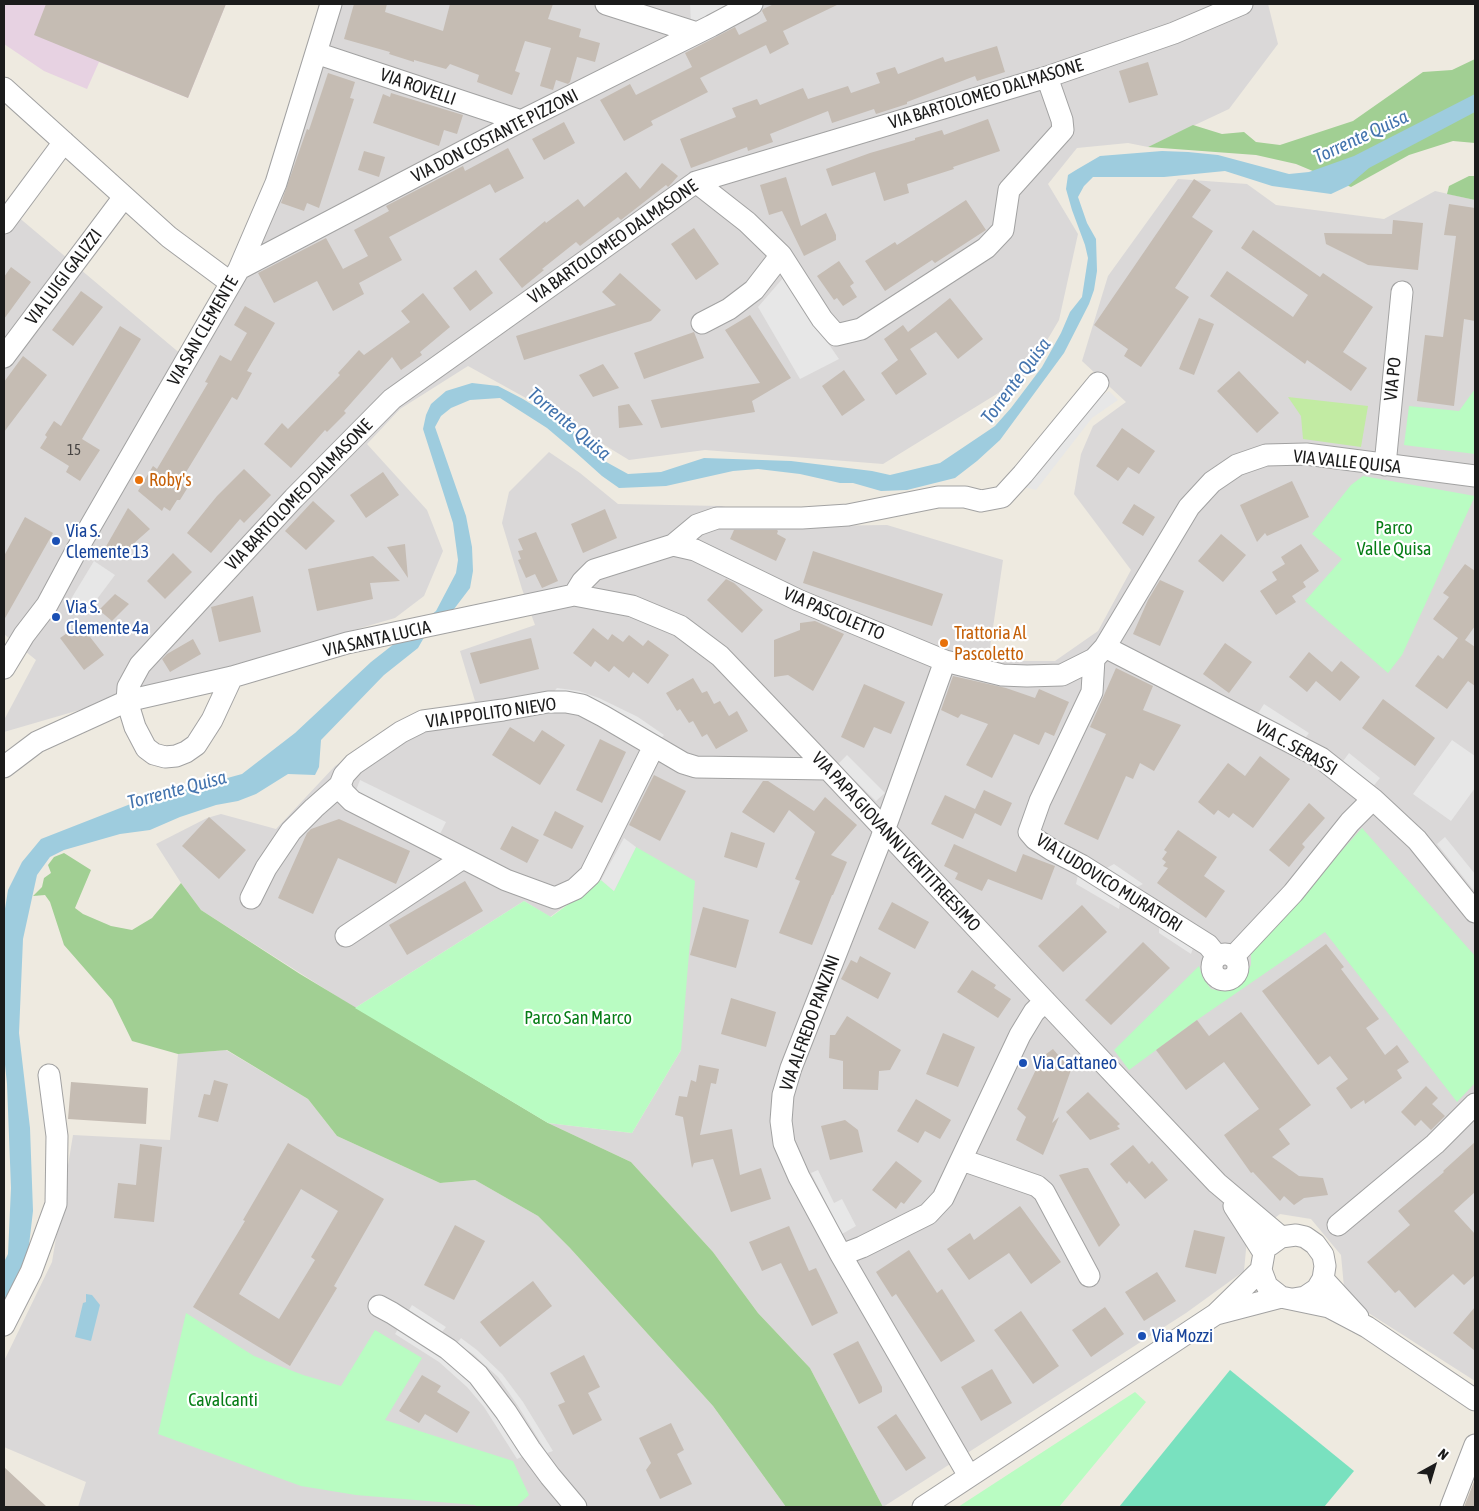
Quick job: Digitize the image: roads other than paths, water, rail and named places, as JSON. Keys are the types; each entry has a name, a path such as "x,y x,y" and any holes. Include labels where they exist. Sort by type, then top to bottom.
{"street":[{"name":"VIA SAN CLEMENTE","path":"4,668 24,635 47,605 76,551 235,276 276,183 331,4"},
{"path":"606,4 697,33"},
{"name":"VIA DON COSTANTE PIZZONI","path":"235,276 521,121 752,4"},
{"name":"VIA BARTOLOMEO DALMASONE","path":"127,700 128,688 140,665 294,498 392,399 696,182 1047,77 1174,33 1242,4"},
{"name":"VIA ROVELLI","path":"316,53 521,121"},
{"path":"696,182 747,222 781,255 822,319 836,335 861,329 986,248 1003,230 1009,190 1063,130 1062,120 1047,77"},
{"path":"4,88 169,237 235,276"},
{"path":"4,223 64,142"},
{"name":"VIA LUIGI GALIZZI","path":"4,357 124,197"},
{"path":"702,323 729,308 754,290 781,255"},
{"name":"VIA PO","path":"1385,465 1402,292"},
{"path":"574,595 582,582 594,570 673,545 698,524 717,518 802,518 848,515 938,497 965,497 981,501 1002,497 1098,383"},
{"name":"VIA VALLE QUISA","path":"1100,653 1189,507 1212,482 1237,465 1266,455 1306,454 1475,476"},
{"name":"VIA PASCOLETTO","path":"673,545 695,550 798,600 945,661 1002,675 1062,675 1100,653"},
{"name":"VIA PAPA GIOVANNI VENTITREESIMO","path":"524,607 574,595 632,606 680,626 720,656 1217,1183 1281,1237"},
{"name":"VIA SANTA LUCIA","path":"4,767 37,742 127,700 232,677 347,643 524,607"},
{"path":"4,642 24,635"},
{"name":"VIA C. SERASSI","path":"1100,653 1321,758 1373,799 1417,840 1475,912"},
{"name":"VIA LUDOVICO MURATORI","path":"1100,653 1092,692 1040,801 1029,832 1035,840 1081,864 1225,957 1293,893 1350,822 1373,799"},
{"name":"VIA ALFREDO PANZINI","path":"945,661 884,829 818,996 783,1095 781,1120 784,1143 841,1255 969,1476"},
{"path":"127,700 135,727 146,748 154,754 165,757 176,756 196,745 206,732 232,677"},
{"name":"VIA IPPOLITO NIEVO","path":"251,898 266,868 291,831 340,785 344,775 354,764 401,732 423,721 548,702 566,702 582,706 683,763 696,767 828,769"},
{"path":"340,785 344,793 352,801 506,880 555,898 575,889 590,875 654,746"},
{"path":"346,936 463,858"},
{"path":"841,1255 862,1247 928,1214 943,1198 1020,1035 1034,1012 1045,1001"},
{"path":"4,1325 32,1272 56,1204 57,1136 49,1075"},
{"path":"1305,1237 1338,1225 1434,1144 1475,1104"},
{"path":"962,1160 1037,1186 1044,1192 1089,1276"},
{"name":"VIA PAPA GIOVANNI VENTITREESIMO","path":"1217,1183 1242,1218 1262,1261 1267,1286 1287,1298"},
{"path":"1323,1255 1338,1225"},
{"path":"923,1507 1216,1314 1262,1261 1270,1244 1281,1237 1296,1235 1305,1237 1316,1244 1323,1255 1325,1266 1323,1279 1317,1289 1305,1297 1287,1298 1216,1314"},
{"path":"1323,1279 1367,1327"},
{"path":"1287,1298 1329,1308 1367,1327 1475,1400"},
{"path":"378,1306 448,1349 478,1375 506,1412 540,1463 576,1507"},
{"path":"1451,1507 1475,1445"}],"water":[{"path":"1475,94 1475,112 1369,168 1348,186 1331,194 1272,186 1225,171 1164,177 1093,177 1084,186 1078,197 1087,223 1096,239 1097,271 1094,290 1089,304 1064,353 1000,440 955,478 907,490 881,491 853,483 840,483 800,474 758,469 733,471 666,486 619,488 602,476 547,428 500,398 470,400 451,408 441,416 435,427 466,516 472,547 473,571 470,588 451,613 426,634 418,648 384,675 321,740 319,767 315,775 288,774 256,794 238,801 216,805 180,817 150,830 120,834 64,850 50,857 37,875 23,939 19,1033 30,1128 33,1211 29,1245 23,1270 4,1312 4,1262 8,1254 11,1188 4,1055 4,915 8,890 22,862 41,839 151,796 191,788 242,774 295,733 371,662 436,611 456,573 458,560 453,523 423,429 431,404 446,391 472,383 498,386 571,429 598,454 599,458 628,474 661,472 704,458 791,461 890,475 940,463 995,426 1011,408 1042,367 1061,333 1070,312 1082,297 1088,258 1066,189 1068,175 1100,156 1162,151 1218,155 1289,174 1309,172 1354,156"},
{"path":"86,1294 92,1295 100,1305 91,1341 75,1337 83,1303 86,1302"}],"place":[{"name":"Roby's","path":"139,480"},
{"name":"Via S. Clemente 13","path":"56,541"},
{"name":"Via S. Clemente 4a","path":"56,617"},
{"name":"Trattoria Al Pascoletto","path":"944,643"},
{"name":"Via Cattaneo","path":"1023,1063"},
{"name":"Via Mozzi","path":"1142,1336"}],"water label":[{"name":"Torrente Quisa","path":"1361,137"},
{"name":"Torrente Quisa","path":"1016,381"},
{"name":"Torrente Quisa","path":"569,424"},
{"name":"Torrente Quisa","path":"177,790"}],"park label":[{"name":"Parco Valle Quisa","path":"1394,538"},
{"name":"Parco San Marco","path":"578,1018"},
{"name":"Cavalcanti","path":"223,1400"}]}
